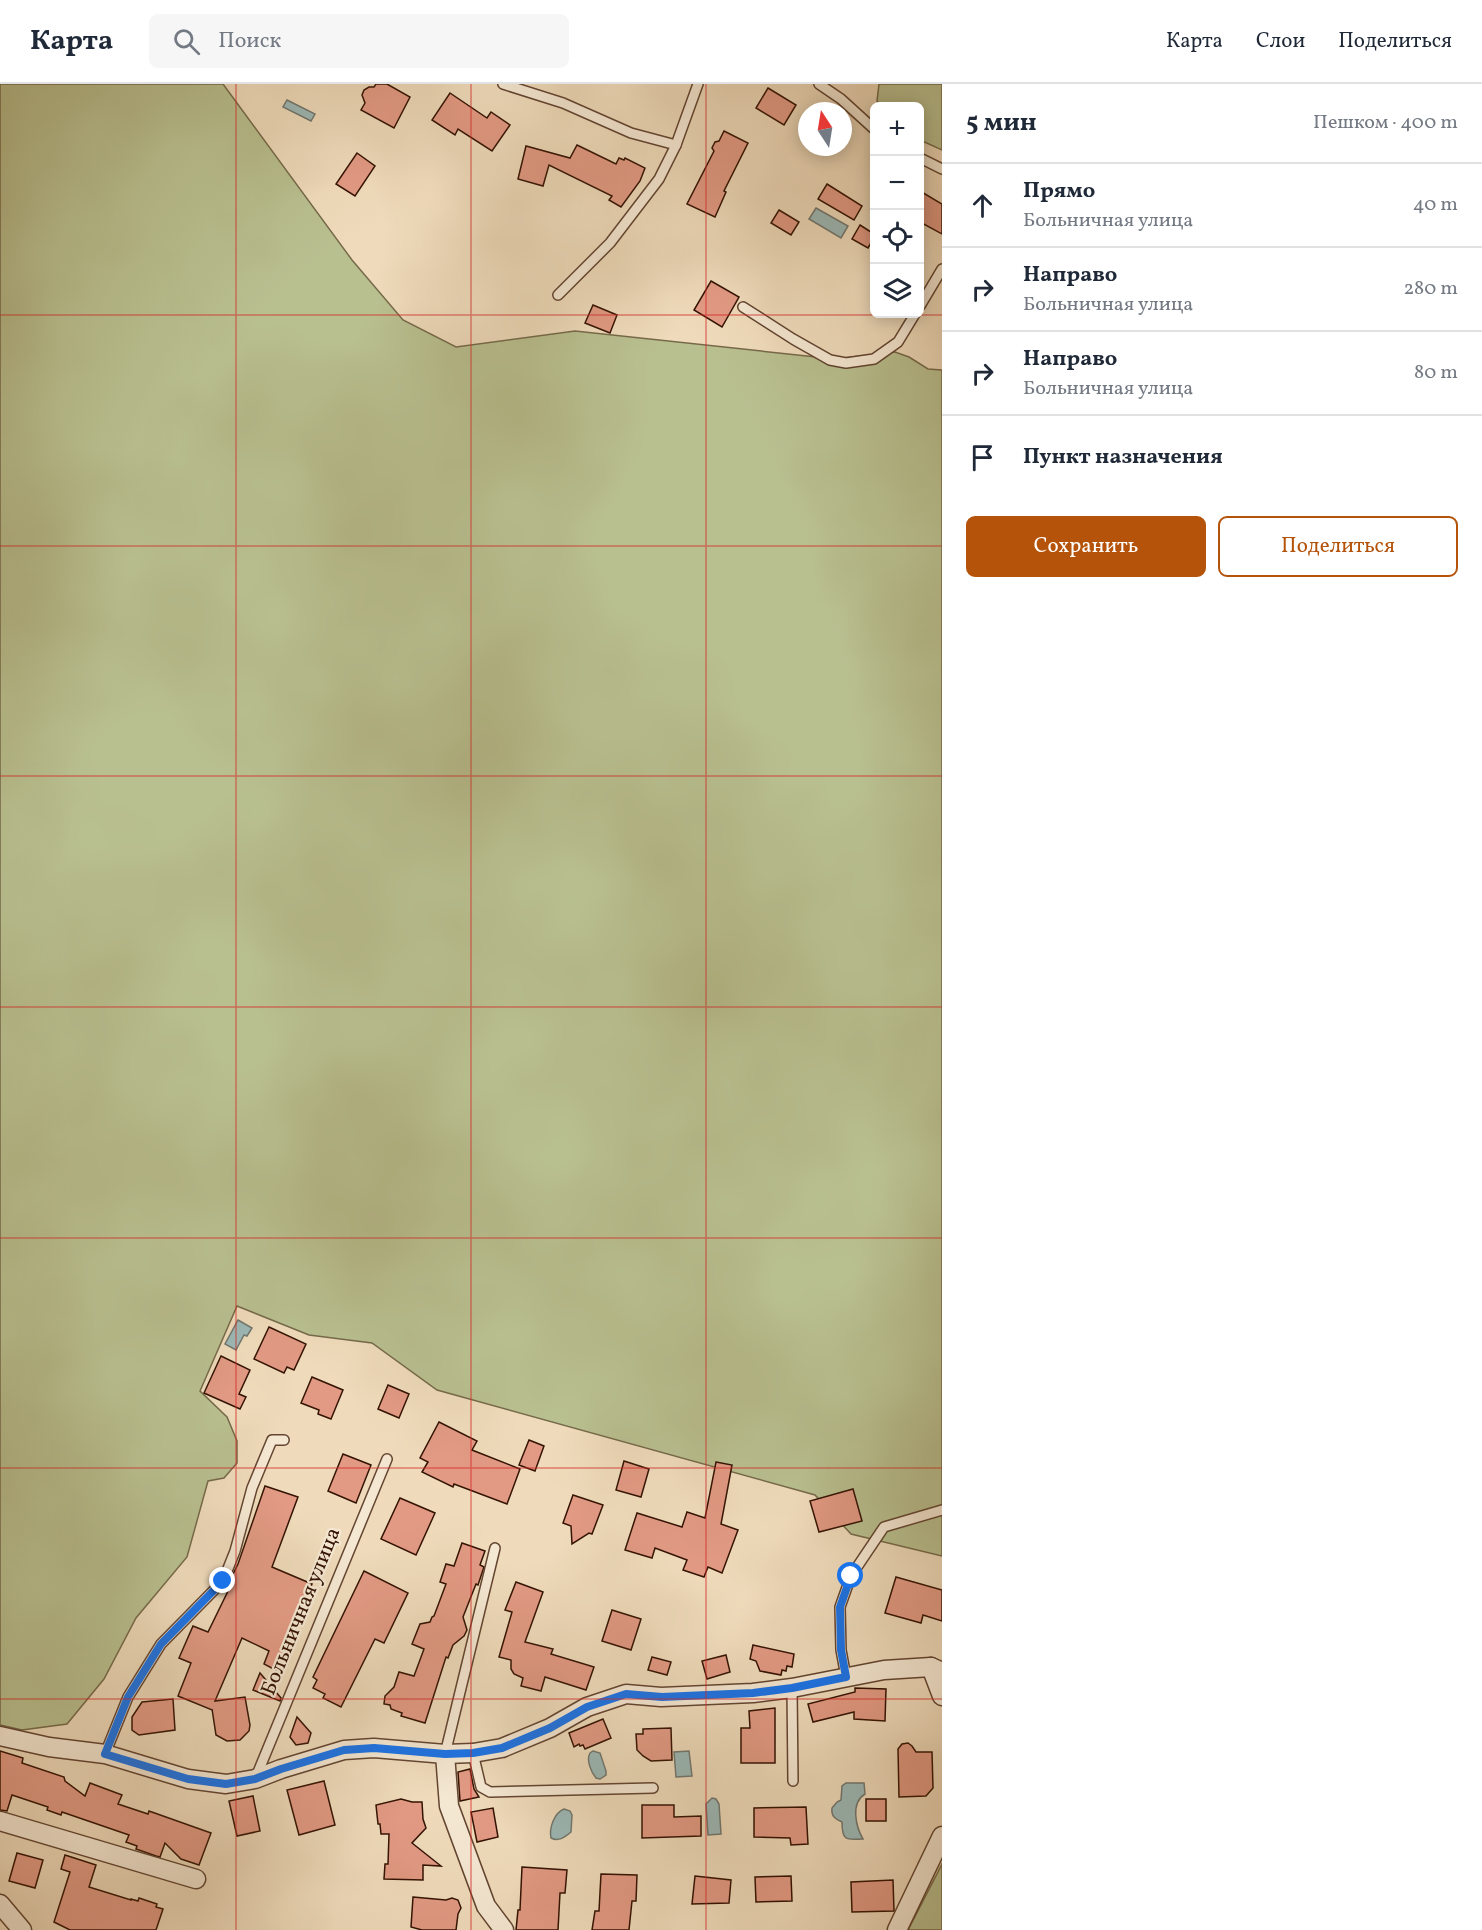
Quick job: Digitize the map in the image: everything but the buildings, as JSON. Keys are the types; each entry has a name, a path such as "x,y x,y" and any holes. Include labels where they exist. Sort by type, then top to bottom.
{"street":[{"path":"0,1736 105,1754 188,1779 226,1784 255,1779 344,1750 374,1748 445,1754 473,1753 502,1748 550,1728 587,1707 626,1694 662,1697 753,1693 792,1688 884,1670 936,1670 942,1696"},
{"path":"445,1754 449,1806 486,1906 504,1930"},
{"path":"0,1821 196,1879"},
{"path":"897,1930 942,1836"},
{"path":"0,1904 22,1930"}],"lane":[{"path":"503,84 563,103 631,133 676,145"},
{"path":"558,295 610,243 659,179 676,145 698,84"},
{"path":"819,84 842,99 870,125"},
{"path":"924,160 942,169"},
{"path":"924,299 942,269"},
{"path":"743,307 830,360 846,363 874,359 898,342 913,318"},
{"path":"105,1754 128,1697 161,1644 223,1581 236,1551 252,1488 272,1440 284,1440"},
{"name":"Больничная улица","path":"255,1779 387,1459"},
{"path":"846,1677 841,1650 840,1607 851,1576 884,1527 942,1510"},
{"path":"445,1754 495,1548"},
{"path":"792,1688 794,1781"},
{"path":"473,1753 482,1787 490,1792 653,1788"}],"green space":[{"path":"0,84 223,84 352,260 403,320 456,347 575,331 835,359 895,352 909,357 928,369 942,370 942,1556 851,1534 815,1495 437,1390 372,1343 309,1335 237,1306 200,1391 227,1417 237,1441 237,1463 224,1478 208,1481 187,1557 136,1618 104,1679 67,1724 22,1730 0,1725"},
{"path":"879,84 942,84 942,150 924,142 924,102 877,101"},
{"path":"942,1864 942,1930 908,1930"}],"water":[{"path":"287,100 315,114 311,121 283,107"},
{"path":"816,208 848,226 841,238 809,219"},
{"path":"238,1320 252,1328 247,1336 244,1335 236,1350 225,1344"},
{"path":"593,1751 600,1753 606,1771 606,1775 600,1779 592,1773 590,1766 589,1756"},
{"path":"689,1751 692,1776 676,1777 674,1752"},
{"path":"846,1783 864,1783 865,1794 857,1803 856,1809 858,1828 863,1839 846,1838 842,1822 832,1813 832,1808 841,1800 842,1786"},
{"path":"712,1798 716,1799 719,1804 721,1834 708,1835 706,1804"},
{"path":"564,1809 570,1811 572,1815 571,1832 559,1839 551,1838 553,1821"}],"route":[{"path":"223,1581 161,1644 128,1697 105,1754 188,1779 226,1784 255,1779 344,1750 374,1748 445,1754 473,1753 502,1748 550,1728 587,1707 626,1694 662,1697 753,1693 846,1677 841,1650 840,1607 851,1576"}]}
